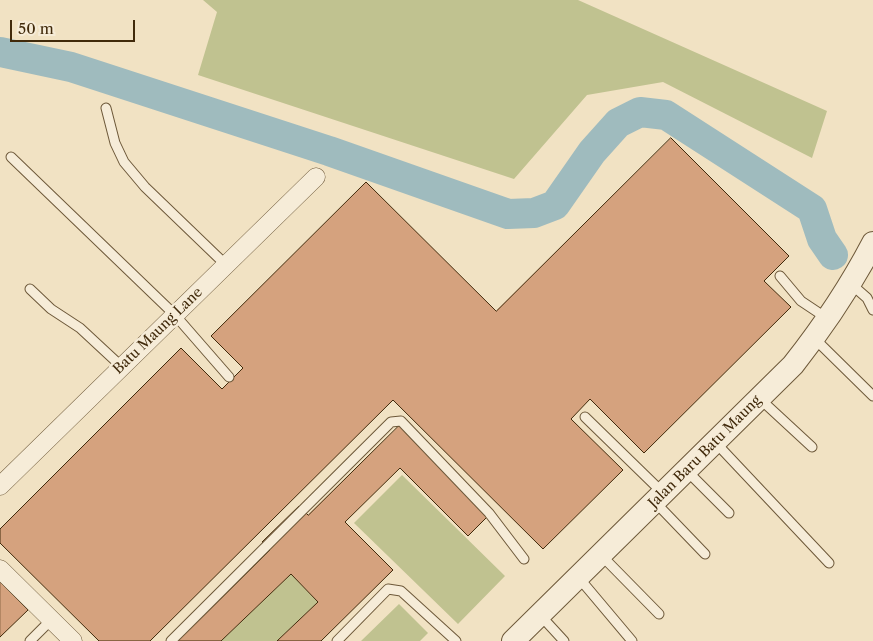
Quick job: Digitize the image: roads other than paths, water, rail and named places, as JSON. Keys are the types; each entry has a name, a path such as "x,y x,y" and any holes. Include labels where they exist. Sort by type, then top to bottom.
{"street":[{"name":"Batu Maung Lane","path":"0,486 316,177"},
{"name":"Jalan Baru Batu Maung","path":"513,641 793,365 828,319 873,243"},
{"path":"0,569 73,641"}],"lane":[{"path":"106,108 115,143 124,162 145,187 226,265"},
{"path":"10,157 175,315 229,377"},
{"path":"780,276 800,301 828,319"},
{"path":"850,284 867,298 873,310"},
{"path":"30,289 51,309 80,328 122,366"},
{"path":"814,338 873,396"},
{"path":"759,398 812,447"},
{"path":"585,417 659,497 705,554"},
{"path":"171,641 391,422 395,421 401,422 489,513 524,559"},
{"path":"715,442 829,563"},
{"path":"686,470 729,514"},
{"path":"601,554 659,614"},
{"path":"578,577 632,641"},
{"path":"337,641 388,589 401,591 456,641"},
{"path":"540,614 564,641"},
{"path":"30,641 51,620"}],"waterway":[{"path":"0,52 71,67 329,151 508,214 534,213 555,205 592,152 618,123 640,112 666,115 812,209 822,239 833,255"}]}
